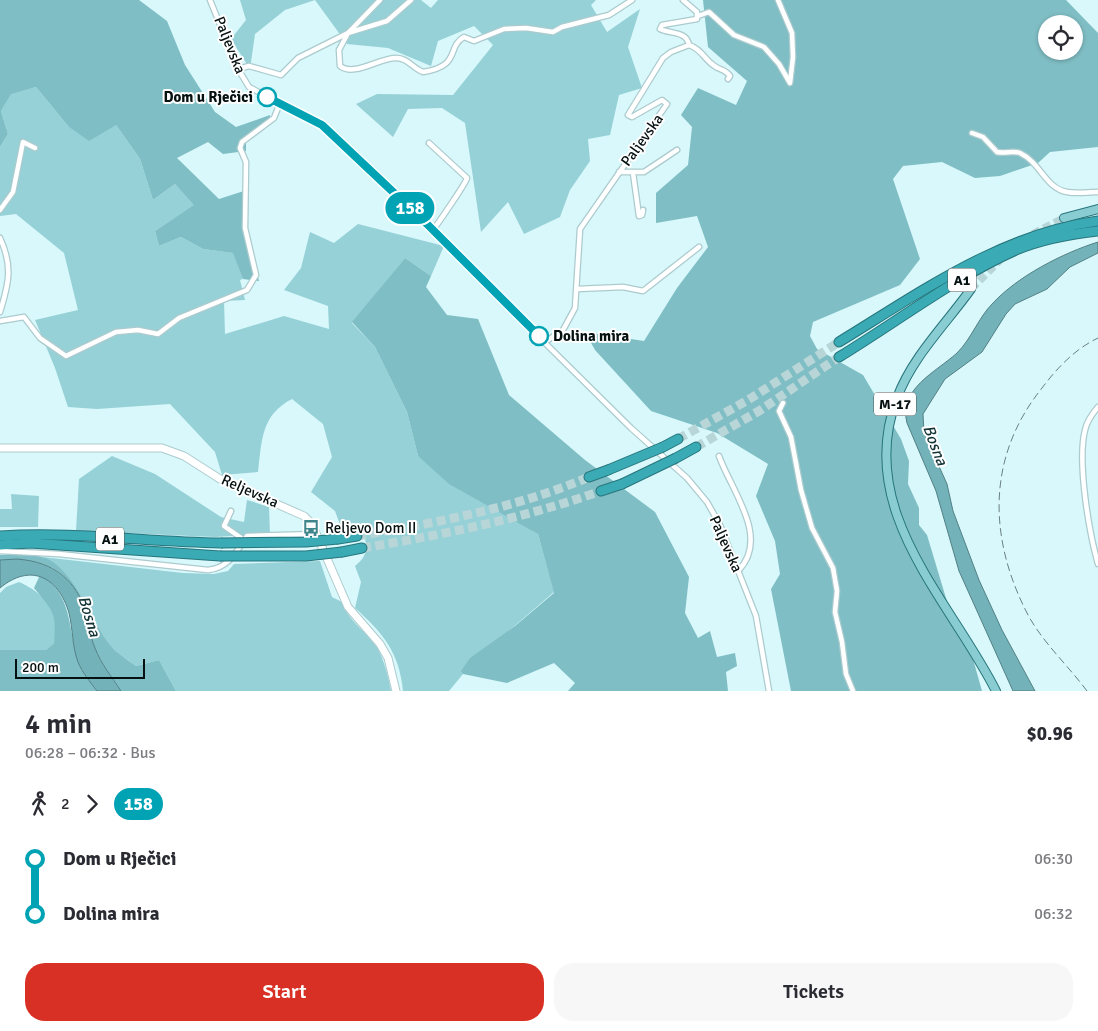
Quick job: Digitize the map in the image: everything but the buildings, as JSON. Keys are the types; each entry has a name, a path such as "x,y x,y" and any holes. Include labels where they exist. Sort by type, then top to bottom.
{"highway":[{"name":"A1","path":"839,342 936,283 1018,241 1055,228 1098,221"},
{"name":"A1","path":"839,358 976,271 1017,250 1050,240 1098,231"},
{"path":"589,477 678,440"},
{"path":"601,491 622,484 696,447"},
{"name":"A1","path":"0,536 29,534 161,542 220,543 306,542 356,536"},
{"name":"A1","path":"0,545 30,544 220,556 306,556 362,548"}],"main road":[{"path":"1064,218 1098,209"},
{"name":"M-17","path":"971,289 918,359 897,398 887,443 888,476 893,507 906,539 996,691"},
{"name":"Reljevska","path":"0,448 162,448 173,451 220,479 295,511 308,520 316,534 348,607 374,636 388,658 396,691"}],"street":[{"name":"Paljevska","path":"210,0 238,69 248,87 322,125 433,230 632,428 687,478 707,502 720,525 759,626 769,691"},
{"path":"380,0 348,32 338,50 338,63 346,70 395,58 407,60 423,72 446,65 453,57 458,41 464,37 474,41 504,29 526,28 553,32 562,27 608,15 632,0"},
{"path":"238,69 249,66 282,75 298,58 348,32 387,21 412,0"},
{"path":"683,0 697,12 698,16"},
{"path":"728,79 730,76 728,73 710,62 699,49 689,46 690,43 684,36 675,32 662,31 660,27 673,23 694,21 698,16 709,12 734,35 764,47 779,64 790,83 793,57 792,34 778,0"},
{"name":"Paljevska","path":"544,342 567,326 575,308 580,229 667,104 665,100 659,100 632,117 628,115 628,112 646,87 663,58 671,52 689,46"},
{"path":"0,321 24,317 40,338 66,356 116,332 138,330 158,334 179,318 249,289 256,275 246,228 246,162 240,148 242,142 274,118 280,103"},
{"path":"972,133 983,137 997,152 1023,154 1041,169 1047,181 1060,190 1074,193 1098,192"},
{"path":"0,210 13,192 24,142 35,148"},
{"path":"429,143 467,178 466,184 450,203 433,230"},
{"path":"619,172 644,172 677,150"},
{"path":"633,173 639,216 642,215 643,210"},
{"path":"0,238 10,270 0,312"},
{"path":"577,290 623,287 643,291 699,248"},
{"path":"783,404 779,411 791,437 801,490 812,528 833,568 837,592 835,612 842,642 846,674 854,691"},
{"path":"1098,407 1087,423 1083,441 1086,504 1098,564"},
{"path":"719,456 726,476 751,526 747,560 738,570"},
{"path":"231,511 224,526 244,540"},
{"path":"0,551 59,554 208,570 220,569 227,563 244,540 251,535 316,534"}],"shaded area":[{"path":"0,0 139,0 167,21 185,65 215,112 236,127 270,115 269,124 246,137 246,151 223,154 208,142 177,158 219,199 247,190 248,239 259,281 243,279 233,253 203,249 181,237 159,246 155,231 194,205 175,184 153,200 140,159 116,125 89,141 68,126 36,87 11,94 1,111 8,134 0,147"},
{"path":"240,0 315,0 285,10 255,34 250,69 231,39 246,20"},
{"path":"315,0 421,0 431,8 438,0 596,0 591,5 607,32 640,9 628,47 642,88 619,95 610,135 588,139 590,161 570,190 560,217 524,234 508,202 481,232 465,123 442,108 408,109 393,137 356,104 377,94 453,95 493,45 474,26 438,41 431,66 388,48 347,44"},
{"path":"703,0 1066,0 1081,15 1038,15 1038,60 1083,60 1083,18 1098,33 1098,147 1050,152 1038,163 1000,176 975,178 942,162 903,166 893,179 920,259 900,285 813,322 810,336 817,349 863,375 901,439 909,461 908,484 919,508 919,525 927,535 952,618 971,652 982,691 791,691 771,589 780,574 775,541 756,496 768,464 717,433 651,411 595,350 585,332 644,341 677,288 708,247 697,216 656,223 656,193 688,165 692,127 681,115 698,88 736,105 747,81 708,47"},
{"path":"36,87 68,126 116,125 140,159 153,200 175,184 195,205 155,231 159,246 181,237 203,249 234,253 243,279 240,280 245,300 224,301 225,334 284,316 329,329 328,306 284,290 301,268 310,232 334,243 358,224 444,246 431,276 405,258 352,323 375,347 407,412 418,456 538,534 554,592 462,671 463,674 449,691 403,691 398,665 388,644 374,626 355,608 361,582 355,566 365,554 364,535 362,530 342,530 335,511 311,492 332,457 323,424 292,399 274,413 265,429 258,472 222,475 215,452 170,404 97,409 68,407 55,368 35,320 78,310 64,253 16,214 0,216 0,147 8,134 1,111 11,93"},
{"path":"1098,242 1098,253 1070,267 1047,289 1015,304 1006,314 982,352 945,379 923,414 924,433 947,484 953,511 979,580 1002,630 1035,691 1013,691 959,571 936,491 907,423 906,411 908,400 921,382 957,353 983,315 1003,293 1042,266 1070,252"},
{"path":"405,258 431,276 426,287 447,315 478,319 509,395 585,460 655,512 689,577 685,613 698,638 710,631 717,657 735,653 737,666 726,672 728,691 568,691 575,683 554,663 507,683 463,674 461,671 470,658 515,626 554,593 538,534 449,484 418,456 407,412 375,347 352,322"},
{"path":"112,456 155,474 221,517 244,522 247,500 269,507 270,534 215,537 76,531 79,479"},
{"path":"11,494 39,496 38,527 0,527 0,509 12,509"},
{"path":"0,555 32,555 52,562 71,581 113,648 136,666 159,660 176,691 121,691 97,654 86,614 73,586 64,576 43,564 30,561 0,560"},
{"path":"43,557 183,573 214,574 228,571 234,564 320,561 332,597 342,602 349,616 378,649 383,659 391,691 176,691 159,660 136,666 113,648 98,628 73,585 65,575"},
{"path":"17,559 42,564 53,569 70,582 77,591 87,615 97,654 121,691 97,691 84,673 76,656 69,613 58,590 50,582 42,577 22,576 11,580 0,588 0,560"},
{"path":"40,575 58,591 63,601 78,662 97,691 0,691 0,650 46,650 54,643 54,618 46,602 34,588"},
{"path":"19,582 31,588 43,598 55,616 54,643 46,650 0,650 0,593 6,587"}],"tunnel":[{"path":"1033,234 1064,218"},
{"path":"971,289 1000,260"},
{"path":"678,439 748,400 839,342"},
{"path":"696,447 759,411 839,357"},
{"path":"357,536 416,526 504,506 589,477"},
{"path":"362,548 483,525 572,501 601,491"}],"railway":[{"path":"1087,691 1045,641 1025,609 1013,581 1004,552 999,496 1003,468 1011,440 1024,414 1060,366 1074,353 1098,338"}],"bus line":[{"name":"158","path":"267,97 322,125 427,224 539,336"}],"place":[{"name":"Dom u Rječici","path":"267,97"},
{"name":"Dolina mira","path":"539,336"},
{"name":"Reljevo Dom II","path":"311,528"}],"water label":[{"name":"Bosna","path":"936,445"},
{"name":"Bosna","path":"90,616"}]}
